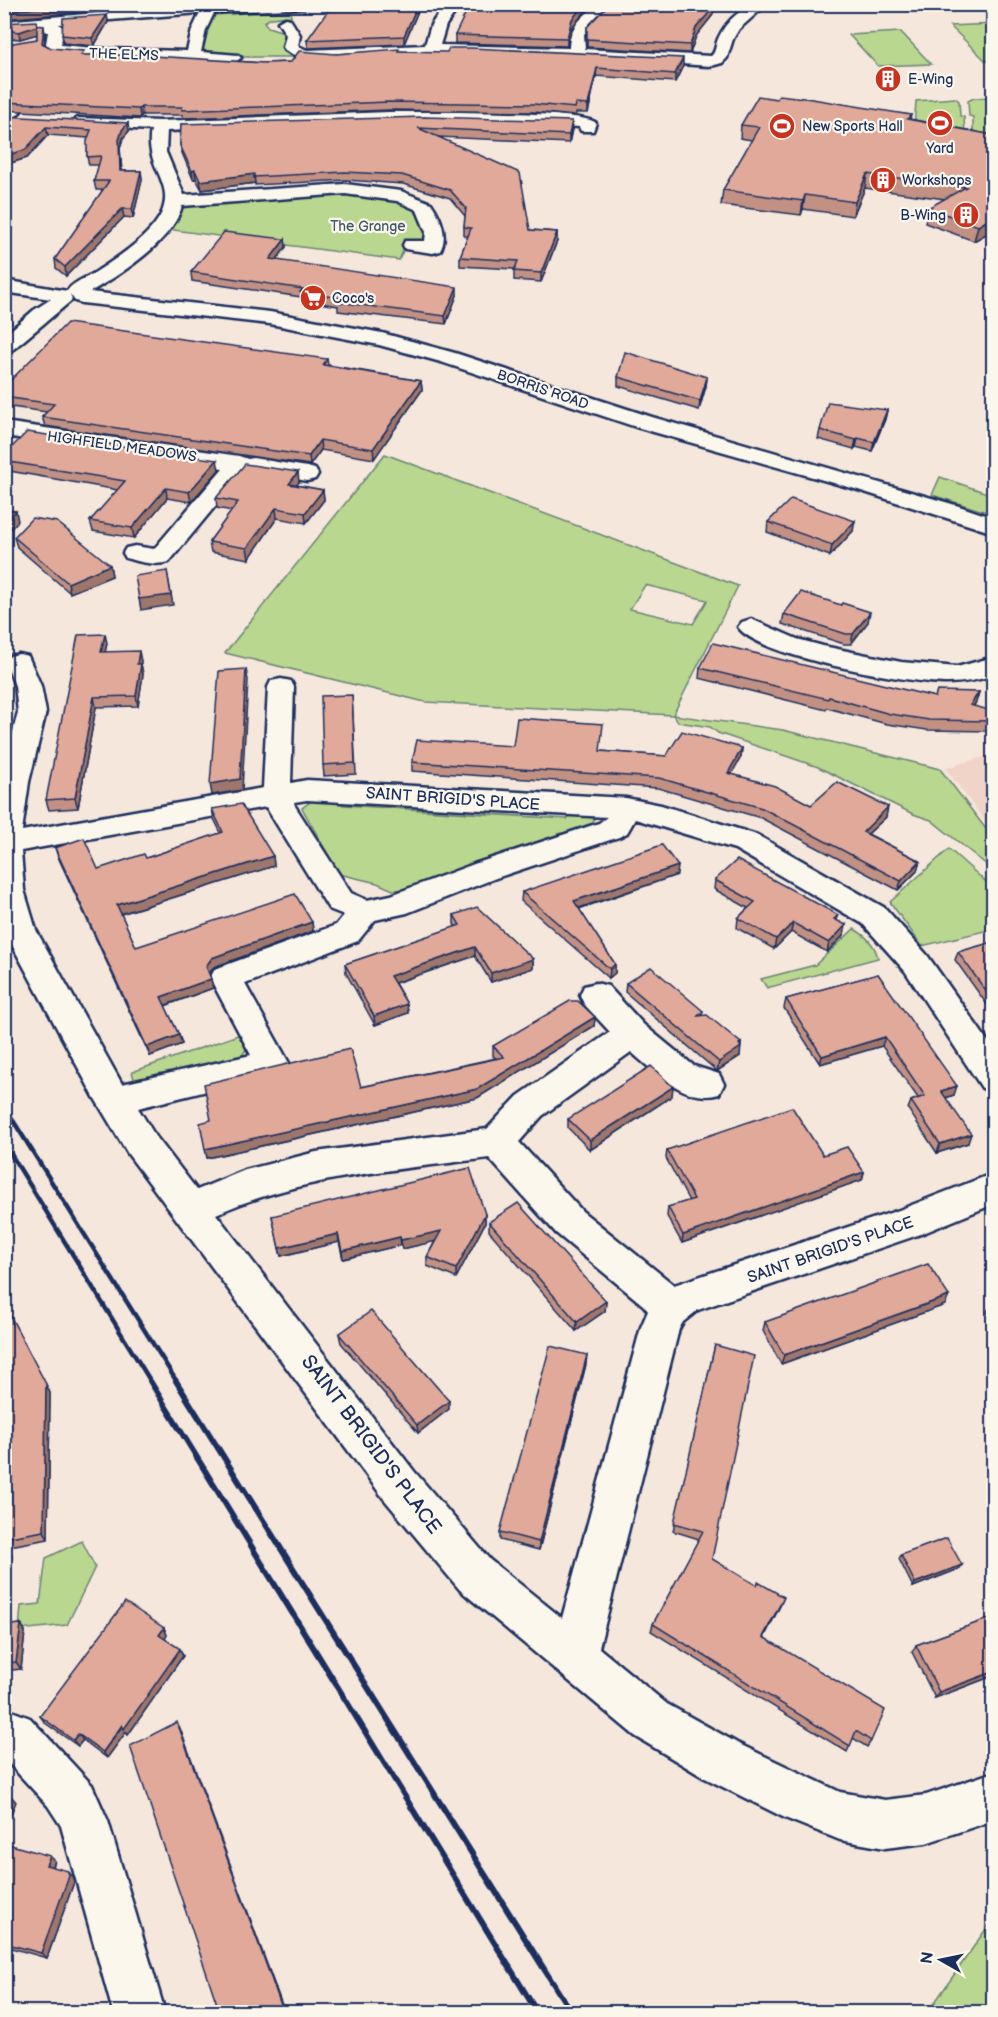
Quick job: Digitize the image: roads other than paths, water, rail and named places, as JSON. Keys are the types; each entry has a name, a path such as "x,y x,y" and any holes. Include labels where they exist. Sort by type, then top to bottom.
{"street":[{"path":"51,24 59,4"},
{"path":"4,25 51,24 209,9 304,4"},
{"path":"436,4 454,5"},
{"path":"577,53 577,34 583,25 606,4"},
{"path":"432,49 439,23 454,5"},
{"path":"285,22 293,35 290,47 306,55 432,49 717,60 722,55 724,40 730,31 743,15 759,5"},
{"path":"193,56 197,38 209,9"},
{"name":"THE ELMS","path":"51,24 56,28 53,49 106,54 233,58"},
{"path":"5,118 21,103"},
{"path":"65,120 160,126 389,117 534,119 588,123 587,128"},
{"path":"5,118 30,118"},
{"path":"4,347 41,314 108,273 138,251 159,230 175,201 175,193 156,147 160,126"},
{"path":"175,201 345,189 401,196 425,207 435,232 433,247 412,245"},
{"name":"BORRIS ROAD","path":"4,286 70,296 261,316 383,339 464,362 642,422 835,468 993,526"},
{"name":"HIGHFIELD MEADOWS","path":"4,429 307,474"},
{"path":"754,440 835,468 922,485"},
{"path":"135,553 160,557 239,463"},
{"path":"752,627 775,640 828,654 920,672 944,675 971,674 993,665"},
{"name":"SAINT BRIGID'S PLACE","path":"19,662 28,686 32,712 15,782 5,844 9,890 20,930 114,1100 141,1144 193,1208 399,1485 475,1575 651,1720 720,1760 802,1801 840,1816 885,1824 926,1820 993,1796"},
{"path":"281,687 276,780 280,794 280,807 340,901 365,911 396,905 485,871 609,830 617,826 626,808"},
{"name":"SAINT BRIGID'S PLACE","path":"5,844 307,790 626,808 651,812 747,842 874,916 916,963 993,1078"},
{"path":"114,1100 272,1063 226,978 347,933 365,911"},
{"path":"596,995 632,1034 682,1075 707,1084"},
{"path":"193,1208 245,1185 316,1167 497,1142 530,1106 632,1034"},
{"path":"497,1142 569,1222 657,1293 669,1310 660,1328 574,1658"},
{"name":"SAINT BRIGID'S PLACE","path":"669,1310 685,1298 908,1223 993,1188"},
{"path":"4,1731 14,1734 75,1802 90,1841 139,2013"}],"railway":[{"path":"4,1106 177,1382"},
{"path":"4,1143 151,1382"},
{"path":"150,1381 537,2012"},
{"path":"176,1381 571,2012"}],"place":[{"name":"E-Wing","path":"888,79"},
{"name":"Yard","path":"940,123"},
{"name":"New Sports Hall","path":"782,126"},
{"name":"Workshops","path":"883,180"},
{"name":"B-Wing","path":"966,215"},
{"name":"Coco's","path":"313,298"}],"park label":[{"name":"The Grange","path":"368,226"}]}
